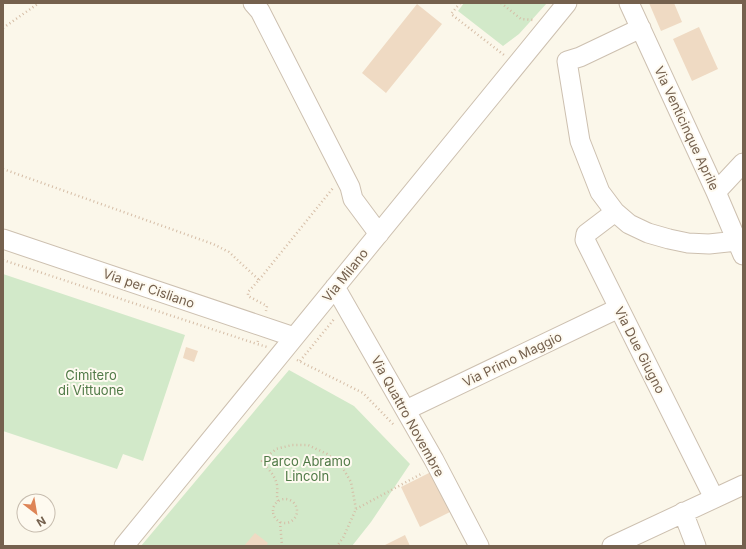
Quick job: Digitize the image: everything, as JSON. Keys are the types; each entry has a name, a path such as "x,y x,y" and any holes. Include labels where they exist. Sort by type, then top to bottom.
{"street":[{"path":"253,3 263,18 344,175 350,187 353,199 379,234"},
{"name":"Via Milano","path":"124,546 567,3"},
{"name":"Via Venticinque Aprile","path":"629,3 716,192 740,248"},
{"path":"641,28 580,57 567,61 580,141 600,192 614,212 629,224 648,233 688,243 740,248"},
{"path":"716,192 743,163"},
{"name":"Via Due Giugno","path":"614,212 586,234 585,240 714,498"},
{"name":"Via per Cisliano","path":"3,238 260,335 294,337"},
{"name":"Via Quattro Novembre","path":"335,287 406,410 479,546"},
{"name":"Via Primo Maggio","path":"406,410 619,308"},
{"path":"612,546 743,485"},
{"path":"683,512 696,546"}],"path":[{"path":"3,28 39,3"},
{"path":"460,3 451,14 502,55 508,56 517,63"},
{"path":"501,3 521,19 535,20"},
{"path":"3,169 213,244 229,252 259,280"},
{"path":"260,335 267,306 248,296 248,292 344,175"},
{"path":"3,260 260,335 282,352 363,393 396,427"},
{"path":"300,361 339,313 346,307"},
{"path":"278,501 276,497 277,487 274,476 262,461 276,448 292,445 308,445 327,454 341,465 351,482 356,509 343,538 337,546"},
{"path":"356,509 417,476 437,467"},
{"path":"285,499 293,502 297,508 294,519 287,523 276,520 273,512 275,504 278,501 285,499"},
{"path":"280,522 282,546"}],"green space":[{"path":"464,3 547,3 519,34 503,46 458,11"},
{"name":"Cimitero di Vittuone","path":"3,274 185,335 143,461 123,454 117,469 3,431"},
{"name":"Parco Abramo Lincoln","path":"289,370 354,406 410,464 371,522 352,546 141,546"}],"building":[{"path":"649,3 674,3 682,22 661,31"},
{"path":"417,4 442,24 386,93 362,73"},
{"path":"699,27 718,69 692,81 673,39"},
{"path":"186,347 198,351 194,362 183,358"},
{"path":"433,471 452,511 420,527 401,487"},
{"path":"255,533 268,543 266,546 244,546"},
{"path":"405,535 410,546 383,546"}]}
